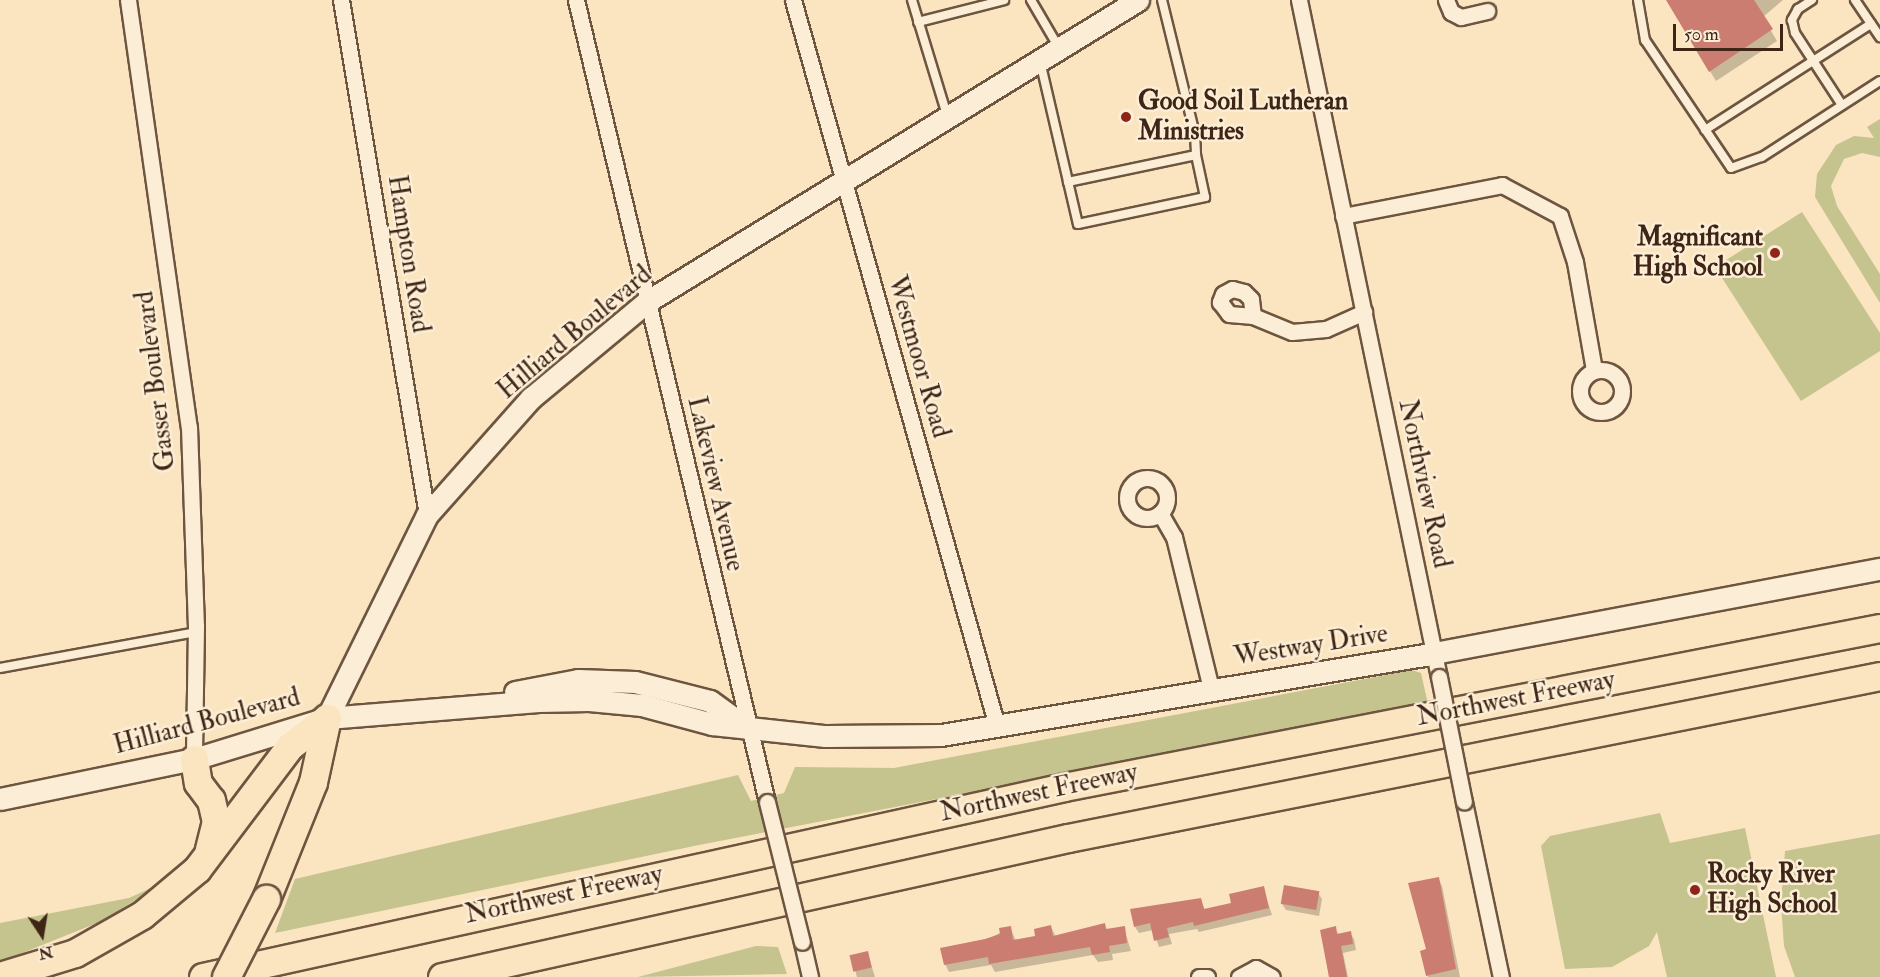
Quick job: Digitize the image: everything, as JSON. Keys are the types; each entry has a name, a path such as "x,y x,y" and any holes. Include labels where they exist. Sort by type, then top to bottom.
{"highway":[{"name":"Northwest Freeway","path":"203,977 1052,789 1880,628"},
{"name":"Northwest Freeway","path":"442,977 1068,838 1880,676"},
{"path":"0,976 84,948 142,915 200,865 290,746 327,718"},
{"path":"226,977 266,898 313,782 327,718"},
{"path":"194,759 198,783 211,800 216,821 210,849 200,865"}],"main road":[{"name":"Hilliard Boulevard","path":"0,798 194,759 327,718 427,515 531,398 648,302 1138,0"},
{"name":"Westway Drive","path":"327,718 489,704 589,700 642,705 747,729 879,736 941,735 1434,653 1880,569"}],"street":[{"name":"Gasser Boulevard","path":"128,0 189,427 196,632 194,759"},
{"name":"Hampton Road","path":"341,0 427,515"},
{"name":"Lakeview Avenue","path":"576,0 747,729 810,977"},
{"name":"Westmoor Road","path":"793,0 997,726"},
{"name":"Northview Road","path":"1299,0 1501,977"},
{"path":"1446,0 1450,12 1461,17 1488,11"},
{"path":"1343,216 1502,185 1560,216 1575,262 1594,370"},
{"path":"1253,316 1292,332 1310,332 1326,329 1364,312"},
{"path":"1160,513 1174,537 1211,689"},
{"path":"1239,977 1256,968 1272,977"},
{"path":"1199,977 1207,977"}],"lane":[{"path":"912,0 948,116"},
{"path":"918,22 1004,0"},
{"path":"1031,0 1059,48"},
{"path":"1040,60 1078,224 1205,197 1196,155 1195,134 1162,0"},
{"path":"1638,0 1645,40 1731,168 1762,157 1880,81"},
{"path":"1812,0 1798,9 1792,20 1814,62 1842,105"},
{"path":"1855,0 1880,37"},
{"path":"1705,130 1871,24"},
{"path":"1068,182 1196,155"},
{"path":"0,668 196,632"}],"shaded area":[{"path":"1880,119 1880,157 1862,153 1844,159 1831,186 1837,206 1880,274 1880,303 1815,197 1817,174 1836,145 1854,136 1874,138 1867,127"},
{"path":"1802,212 1880,333 1880,351 1801,401 1715,267"},
{"path":"1412,670 1421,673 1428,704 699,845 275,933 295,879 738,775 751,801 784,793 795,767 894,768"},
{"path":"1660,813 1670,843 1745,828 1776,977 1667,977 1657,932 1649,946 1612,967 1565,969 1541,846 1550,836"},
{"path":"1880,834 1880,977 1795,977 1784,946 1781,903 1785,851"},
{"path":"164,882 102,921 0,962 0,923 129,898"},
{"path":"756,946 778,947 787,974 638,977"}],"building":[{"path":"1666,0 1754,0 1773,29 1709,72"},
{"path":"1439,877 1456,969 1426,976 1420,951 1426,949 1408,883"},
{"path":"1284,885 1319,891 1316,910 1281,904"},
{"path":"1264,886 1269,908 1194,926 1193,922 1167,928 1169,937 1154,941 1150,923 1134,927 1130,909 1201,898 1204,909 1231,903 1229,894"},
{"path":"1105,923 1106,929 1125,926 1127,943 1109,946 1110,952 1092,955 1090,947 989,964 988,957 944,965 940,948 985,939 1000,934 999,928 1011,926 1013,940 1035,936 1034,929 1051,925 1053,936"},
{"path":"1336,926 1337,934 1351,931 1353,944 1341,946 1347,977 1329,977 1320,930"},
{"path":"868,951 872,968 853,972 849,955"}],"place":[{"name":"Good Soil Lutheran Ministries","path":"1126,117"},
{"name":"Magnificant High School","path":"1775,253"},
{"name":"Rocky River High School","path":"1695,890"}]}
